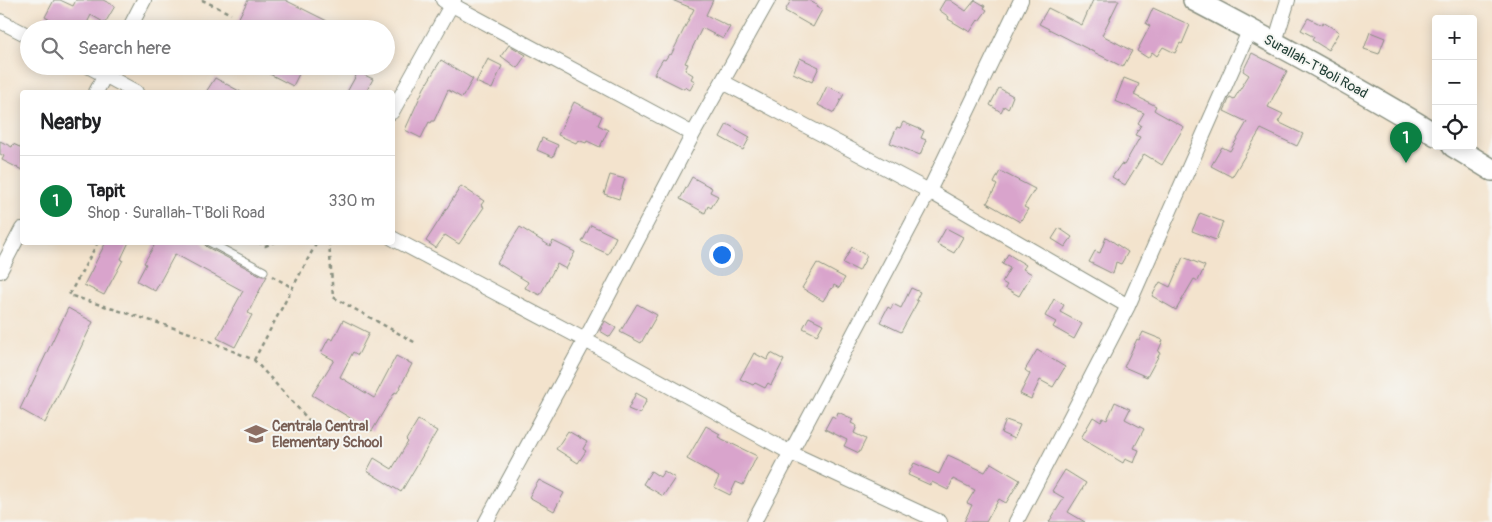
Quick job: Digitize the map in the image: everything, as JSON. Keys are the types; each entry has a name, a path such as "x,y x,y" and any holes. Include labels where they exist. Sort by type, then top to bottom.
{"main road":[{"name":"Surallah-T'Boli Road","path":"1194,0 1275,42 1432,133"},
{"path":"1460,150 1492,170"}],"street":[{"path":"134,20 144,0"},
{"path":"486,522 586,340 693,134 768,0"},
{"path":"754,522 928,191 1020,0"},
{"path":"1275,42 1288,0"},
{"path":"395,106 450,2 693,134"},
{"path":"0,21 20,31"},
{"path":"1016,522 1128,306 1250,29"},
{"path":"97,90 106,75"},
{"path":"113,75 133,90"},
{"path":"723,82 928,191 1128,306"},
{"path":"0,271 20,233"},
{"path":"395,240 586,340 791,453 940,522"}],"lane":[{"path":"215,245 264,271"}],"path":[{"path":"202,0 231,14"},
{"path":"96,245 69,295 193,334 254,360 317,429"},
{"path":"254,360 315,245"},
{"path":"329,245 333,297 416,343"},
{"path":"264,271 292,288"}],"building":[{"path":"54,0 60,0 73,6 76,0 103,0 115,6 107,20 100,20 91,15 88,20 50,20 45,17"},
{"path":"248,0 285,0 325,20 238,20"},
{"path":"672,0 713,0 706,15 730,27 723,39 702,28 685,63 688,64 685,70 693,75 691,79 695,81 690,90 685,87 684,89 654,74 663,59 665,60 669,54 671,55 694,9"},
{"path":"791,0 808,0 822,10 813,27 785,11"},
{"path":"945,0 950,0 966,11 975,0 985,6 984,8 987,10 970,32 948,19 949,17 939,10"},
{"path":"1093,0 1119,0 1102,35 1132,51 1123,67 1039,24 1048,8 1082,25"},
{"path":"1153,8 1190,25 1182,44 1180,43 1175,53 1163,47 1157,56 1152,52 1148,58 1137,51 1150,26 1146,24"},
{"path":"1308,18 1322,25 1323,22 1339,32 1328,50 1312,40 1314,37 1301,30"},
{"path":"1370,32 1385,38 1379,54 1364,49"},
{"path":"509,45 526,55 517,68 501,56"},
{"path":"1252,53 1287,71 1268,107 1283,114 1278,122 1303,134 1297,146 1261,129 1232,177 1211,166 1222,147 1230,151 1247,122 1224,111 1230,97 1234,99 1249,75 1243,71"},
{"path":"800,58 819,67 812,82 793,73"},
{"path":"488,59 502,66 492,89 476,82"},
{"path":"441,60 473,79 462,98 448,90 434,121 429,122 421,138 405,130 424,88"},
{"path":"272,75 298,75 293,86"},
{"path":"356,75 364,75 373,79 367,90 348,90"},
{"path":"215,78 237,90 207,90"},
{"path":"1124,78 1139,84 1134,95 1156,106 1154,110 1184,127 1162,165 1144,154 1125,185 1112,177 1121,164 1124,165 1140,137 1135,135 1141,125 1138,123 1144,113 1115,101"},
{"path":"827,86 844,94 834,113 818,105"},
{"path":"999,88 1013,96 1008,109 1004,106 1001,112 990,105"},
{"path":"574,102 602,116 598,125 608,130 600,147 587,141 586,143 578,140 576,143 558,135"},
{"path":"903,122 924,131 921,138 926,140 920,155 890,143 897,127 900,128"},
{"path":"727,124 750,137 743,150 720,137"},
{"path":"542,138 558,145 553,157 537,150"},
{"path":"0,141 12,147 13,144 20,147 20,169 2,160 4,156 0,154"},
{"path":"1000,171 1035,189 1024,207 1028,209 1020,222 987,203 997,185 994,183"},
{"path":"610,175 625,179 619,199 604,194"},
{"path":"692,177 712,188 710,192 718,196 711,208 708,206 705,213 680,199"},
{"path":"461,186 484,201 481,205 484,207 459,244 445,235 436,248 426,241"},
{"path":"1200,213 1223,222 1216,240 1192,231"},
{"path":"591,225 616,237 608,254 582,242"},
{"path":"520,227 550,246 553,241 575,252 566,269 557,264 540,295 525,288 528,282 497,263"},
{"path":"946,228 963,237 954,253 937,244"},
{"path":"1059,228 1072,237 1065,247 1052,239"},
{"path":"1106,237 1128,252 1121,264 1116,262 1113,274 1089,262 1095,251 1100,253"},
{"path":"104,245 128,245 121,259 123,260 104,295 84,285"},
{"path":"154,245 205,245 262,276 267,276 248,313 252,315 235,347 217,338 243,291 175,254 155,291 137,281 146,264 144,263"},
{"path":"852,247 867,256 859,271 843,263"},
{"path":"1008,254 1026,265 1023,269 1032,274 1019,296 1005,288 1007,285 1002,282 1010,268 1002,264"},
{"path":"1183,257 1205,266 1198,281 1194,279 1176,310 1152,296 1160,282 1170,287"},
{"path":"817,263 845,278 839,288 834,285 831,288 823,301 802,288"},
{"path":"911,288 920,292 916,300 918,301 901,332 880,322 888,307 891,309 893,304 901,308"},
{"path":"1054,299 1064,305 1060,312 1082,324 1074,339 1053,327 1056,322 1045,316"},
{"path":"637,304 657,315 641,343 620,332"},
{"path":"68,308 93,322 45,423 20,409"},
{"path":"809,317 823,324 817,335 803,328"},
{"path":"343,320 369,333 358,355 353,352 340,377 374,398 396,356 412,364 397,393 395,392 372,431 312,395 334,360 321,353 329,338 333,340"},
{"path":"605,321 616,328 610,337 600,331"},
{"path":"1143,332 1163,340 1158,352 1160,353 1147,377 1124,367 1137,339 1139,340"},
{"path":"1037,350 1065,367 1053,387 1040,380 1031,399 1020,394 1030,374 1025,370"},
{"path":"754,353 767,360 771,353 784,360 771,385 768,383 765,388 740,379"},
{"path":"636,393 647,399 640,414 628,409"},
{"path":"1115,402 1130,409 1125,419 1144,429 1134,448 1139,450 1134,463 1125,459 1123,463 1081,438 1093,417 1101,422 1103,418 1107,420"},
{"path":"838,412 853,419 851,423 857,426 854,433 866,439 859,453 844,446 847,440 825,429 832,416 836,418"},
{"path":"418,420 437,431 401,492 367,471 374,458 392,469"},
{"path":"1006,420 1020,425 1014,439 1001,433"},
{"path":"706,426 720,434 718,437 757,456 743,485 736,482 730,495 714,487 719,477 687,459"},
{"path":"568,431 587,442 583,449 586,451 578,463 556,449"},
{"path":"948,455 985,472 991,463 1020,480 1006,503 999,499 986,522 964,522 972,505 967,503 975,490 953,479 948,490 932,482 930,485 908,475 914,463 939,474"},
{"path":"1065,470 1086,483 1068,512 1085,522 1049,522 1064,498 1052,491"},
{"path":"651,471 660,477 664,471 675,478 663,496 643,484"},
{"path":"539,480 564,493 554,511 529,497"}],"place":[{"name":"Tapit","path":"1406,163"},
{"name":"Centrala Central Elementary School","path":"256,434"}]}
